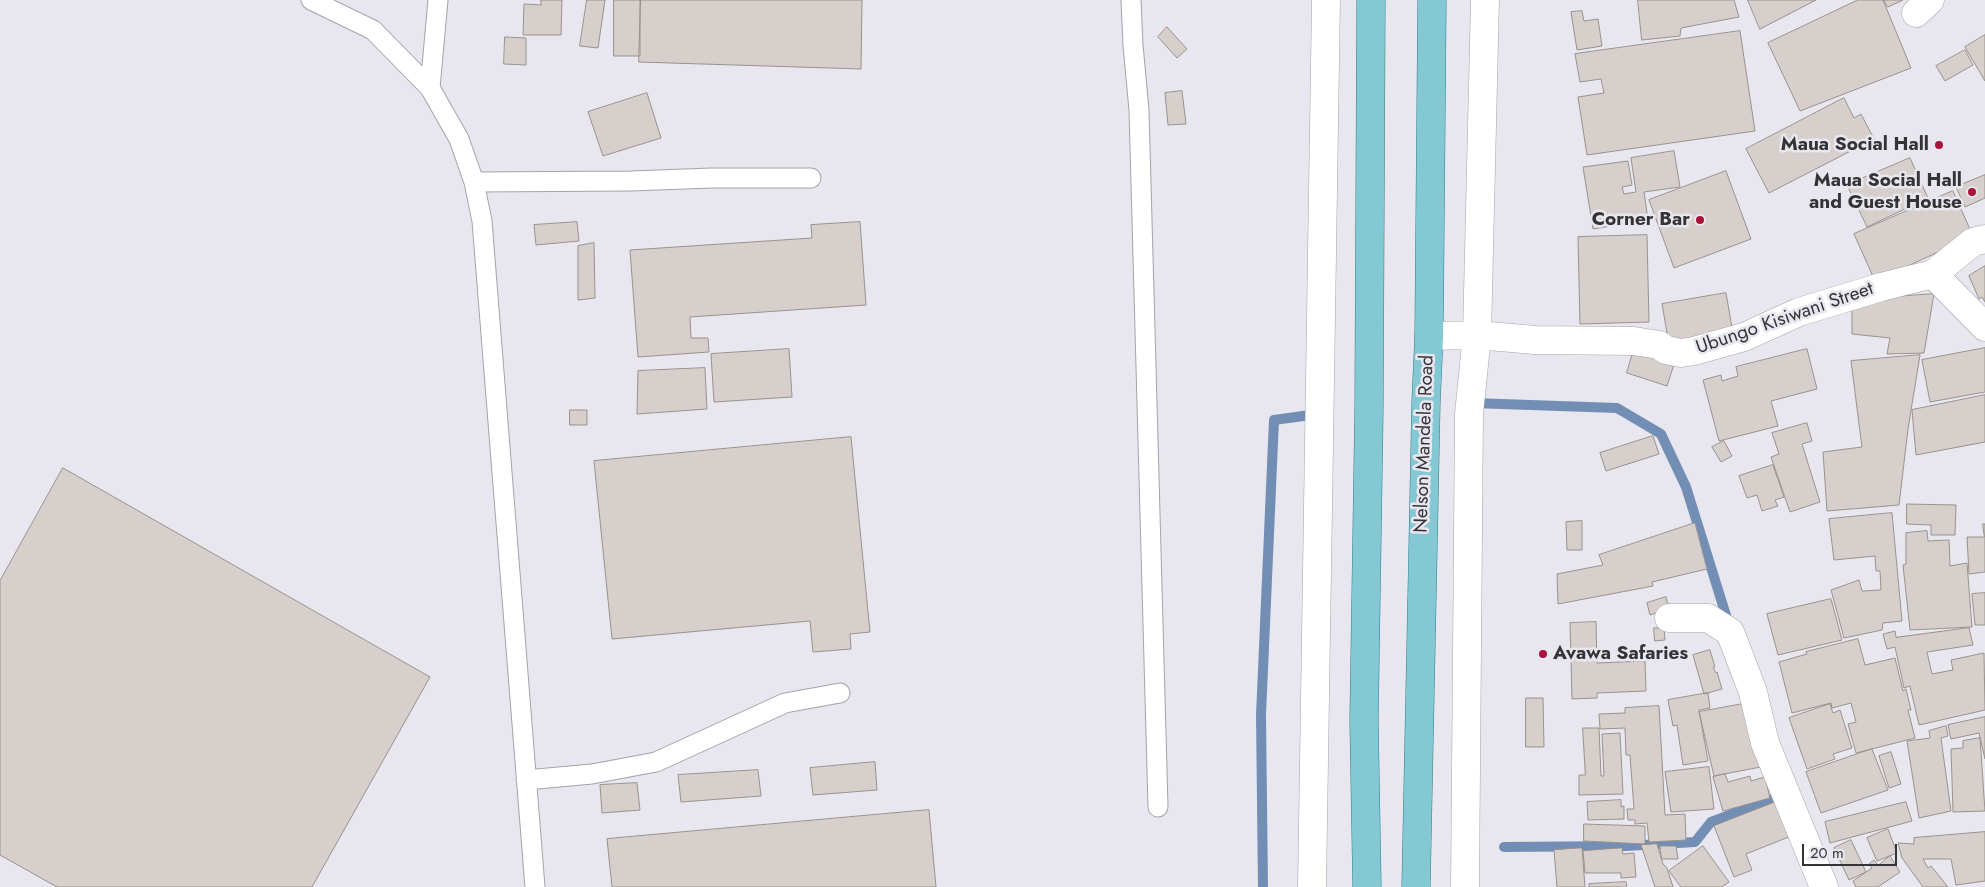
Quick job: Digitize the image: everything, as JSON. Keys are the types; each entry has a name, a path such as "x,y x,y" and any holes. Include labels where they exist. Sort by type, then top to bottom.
{"main road":[{"path":"1367,887 1364,720 1369,399 1371,0"},
{"name":"Nelson Mandela Road","path":"1416,887 1425,422 1429,336 1432,0"}],"street":[{"path":"1312,887 1326,0"},
{"path":"1465,887 1468,414 1477,335 1485,0"},
{"name":"Ubungo Kisiwani Street","path":"1429,336 1477,335 1535,340 1634,340 1659,345 1666,350 1681,353 1744,337 1799,312 1881,286 1933,274 1973,242 1985,239"},
{"path":"1933,274 1985,327"},
{"path":"1669,618 1708,618 1730,632 1753,692 1765,744 1824,887"}],"lane":[{"path":"311,0 373,30 430,88 459,139 474,182 482,231 534,887"},
{"path":"430,88 438,0"},
{"path":"1131,0 1132,37 1139,110 1158,807"},
{"path":"474,182 810,178"},
{"path":"526,780 592,774 656,762 785,704 840,693"}],"building":[{"path":"541,0 562,0 561,35 523,35 524,4 541,5"},
{"path":"587,0 605,0 598,48 580,46"},
{"path":"614,0 640,0 640,56 614,56"},
{"path":"641,0 862,0 861,69 639,62"},
{"path":"1638,0 1734,0 1739,17 1681,28 1680,36 1642,40"},
{"path":"1748,0 1816,0 1760,29"},
{"path":"1858,0 1883,0 1911,68 1800,111 1768,43"},
{"path":"1884,0 1903,0 1888,7"},
{"path":"1582,11 1584,21 1598,19 1602,46 1577,50 1571,12"},
{"path":"1167,27 1187,49 1177,58 1158,37"},
{"path":"1740,31 1755,131 1587,155 1578,97 1604,93 1601,79 1580,82 1575,54"},
{"path":"1985,35 1985,81 1965,47"},
{"path":"505,37 526,38 526,65 504,64"},
{"path":"1965,50 1973,65 1945,81 1936,66"},
{"path":"1182,91 1186,124 1168,125 1165,93"},
{"path":"647,93 661,138 603,156 588,112"},
{"path":"1844,98 1854,118 1861,114 1874,139 1769,193 1746,149"},
{"path":"1674,151 1680,187 1644,192 1648,220 1593,229 1583,167 1628,161 1632,185 1622,187 1624,194 1636,192 1631,158"},
{"path":"1910,158 1928,198 1867,227 1847,185"},
{"name":"Corner Bar","path":"1726,171 1751,239 1674,268 1649,200"},
{"name":"Maua Social Hall and Guest House","path":"1985,175 1985,198 1965,207 1956,187"},
{"path":"1953,191 1973,236 1875,281 1854,234"},
{"path":"577,222 579,241 536,245 534,225"},
{"path":"860,222 866,305 690,317 691,338 708,338 709,352 638,357 630,250 812,238 811,225"},
{"path":"1647,235 1649,322 1580,324 1578,237"},
{"path":"594,243 595,298 578,300 578,246"},
{"path":"1985,266 1985,302 1982,297 1979,299 1969,276"},
{"path":"1726,293 1734,339 1670,350 1662,304"},
{"path":"1934,294 1924,353 1887,354 1890,338 1852,334 1852,300"},
{"path":"1636,342 1677,355 1667,386 1627,373"},
{"path":"1985,348 1985,392 1930,402 1922,360"},
{"path":"789,349 792,397 714,402 711,354"},
{"path":"1807,349 1817,389 1771,401 1778,426 1719,441 1703,380 1721,375 1722,381 1738,376 1736,367"},
{"path":"1920,355 1908,429 1899,505 1827,511 1823,452 1862,447 1851,361"},
{"path":"705,368 707,409 637,414 638,371"},
{"path":"1985,395 1985,442 1916,455 1912,410"},
{"path":"570,410 587,410 587,425 570,425"},
{"path":"1807,423 1812,441 1802,444 1820,502 1790,512 1771,457 1779,454 1772,433"},
{"path":"1653,436 1659,454 1606,471 1600,453"},
{"path":"851,437 870,632 850,634 851,649 813,652 810,621 612,639 594,461"},
{"path":"1724,441 1732,456 1721,462 1712,447"},
{"path":"1773,465 1784,497 1775,500 1778,506 1762,511 1757,495 1747,498 1739,476"},
{"path":"63,468 430,677 312,887 57,887 0,855 0,581"},
{"path":"1907,504 1956,505 1955,535 1931,535 1931,525 1907,524"},
{"path":"1892,513 1902,621 1883,623 1882,630 1844,638 1831,590 1859,580 1862,591 1881,590 1880,571 1876,571 1875,556 1834,560 1829,519"},
{"path":"1582,521 1582,550 1567,550 1566,522"},
{"path":"1695,523 1707,569 1652,582 1653,586 1558,604 1557,574 1603,565 1599,555"},
{"path":"1983,524 1985,524 1985,572 1969,574 1967,537 1984,537"},
{"path":"1927,531 1928,541 1949,540 1950,566 1967,563 1972,627 1910,630 1903,565 1906,564 1906,533"},
{"path":"1985,593 1985,625 1975,625 1972,594"},
{"path":"1666,597 1669,609 1650,615 1647,603"},
{"path":"1831,599 1842,640 1778,655 1767,614"},
{"path":"1596,622 1597,663 1645,661 1646,691 1597,693 1597,698 1572,699 1570,623"},
{"path":"1654,628 1664,628 1665,640 1655,641"},
{"path":"1969,628 1973,645 1927,652 1932,674 1953,670 1951,660 1984,653 1985,710 1919,725 1910,686 1904,688 1895,647 1887,649 1883,634 1895,631 1896,637"},
{"path":"1858,639 1865,665 1895,658 1903,691 1906,689 1911,710 1908,710 1915,738 1856,753 1848,724 1856,722 1851,703 1832,708 1831,703 1792,713 1779,662 1807,654 1806,652"},
{"path":"1710,650 1715,667 1713,667 1717,672 1722,689 1704,694 1693,655"},
{"path":"1708,693 1710,708 1699,710 1708,761 1683,765 1677,725 1673,726 1668,700"},
{"path":"1526,698 1543,698 1544,747 1526,747"},
{"path":"1754,702 1766,766 1714,776 1699,712"},
{"path":"1830,704 1833,713 1840,710 1852,748 1833,754 1835,759 1807,769 1789,718"},
{"path":"1659,706 1665,815 1685,814 1686,840 1649,842 1647,823 1635,824 1635,820 1628,820 1627,809 1634,809 1630,755 1626,755 1625,728 1600,729 1599,714 1625,713 1625,708"},
{"path":"1985,717 1985,759 1979,733 1951,739 1948,725"},
{"path":"1946,726 1948,736 1941,738 1951,811 1919,818 1907,741 1930,738 1929,731"},
{"path":"1583,728 1599,728 1601,776 1604,776 1602,734 1620,733 1623,794 1579,795 1579,775 1585,775"},
{"path":"1980,738 1985,811 1953,812 1951,749 1963,748 1963,741"},
{"path":"1872,749 1888,790 1821,813 1806,772"},
{"path":"1891,752 1901,784 1889,788 1879,756"},
{"path":"875,762 877,790 813,795 810,768"},
{"path":"1709,767 1714,809 1671,812 1665,772"},
{"path":"758,770 761,796 681,802 678,775"},
{"path":"1725,774 1728,782 1750,776 1751,781 1765,777 1770,798 1723,811 1713,777"},
{"path":"637,783 640,810 602,813 600,785"},
{"path":"1783,799 1796,834 1746,854 1752,870 1734,877 1714,826"},
{"path":"1621,800 1621,807 1624,806 1624,819 1588,820 1587,802"},
{"path":"1906,802 1912,821 1830,843 1825,822"},
{"path":"929,810 936,887 612,887 607,839"},
{"path":"1584,824 1645,826 1645,844 1584,841"},
{"path":"1888,829 1897,853 1877,861 1867,838"},
{"path":"1985,832 1985,881 1956,885 1951,859 1923,859 1928,868 1931,866 1948,887 1923,887 1902,858 1898,843 1914,844 1914,838"},
{"path":"1851,840 1866,872 1849,880 1834,848"},
{"path":"1657,844 1673,887 1655,887 1641,845"},
{"path":"1660,846 1676,846 1678,859 1662,859"},
{"path":"1703,846 1729,882 1722,887 1681,887 1669,871"},
{"path":"1582,848 1585,887 1557,887 1554,850"},
{"path":"1622,848 1623,854 1634,853 1636,877 1621,878 1621,873 1585,873 1583,851"},
{"path":"1890,856 1900,872 1878,887 1856,887 1853,881 1872,868 1869,864 1874,860 1878,865"},
{"path":"1626,882 1627,887 1589,887 1589,884"}],"waterway":[{"path":"1472,403 1617,408 1661,434 1686,487 1729,625"},
{"path":"1263,887 1261,715 1274,420 1318,414"},
{"path":"1504,847 1626,846 1695,842 1711,822 1786,794"}],"place":[{"name":"Maua Social Hall","path":"1939,145"},
{"name":"Maua Social Hall and Guest House","path":"1972,192"},
{"name":"Corner Bar","path":"1700,220"},
{"name":"Avawa Safaries","path":"1543,654"}]}
